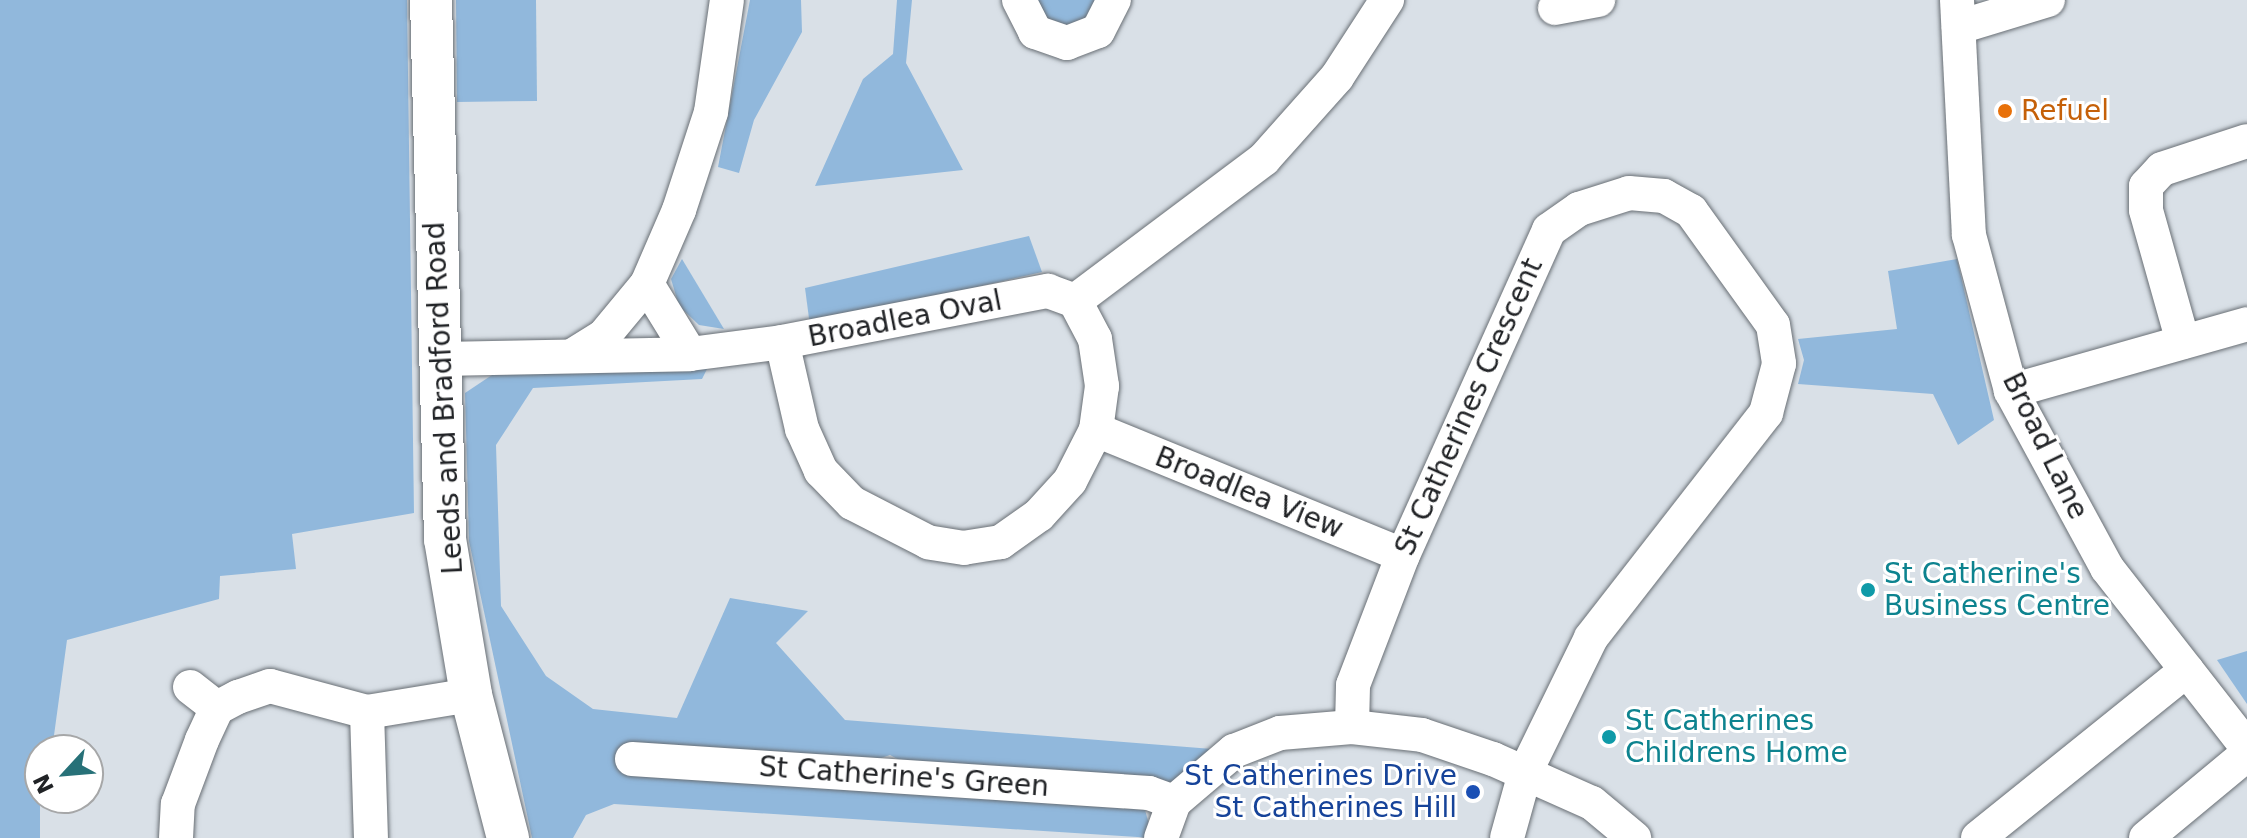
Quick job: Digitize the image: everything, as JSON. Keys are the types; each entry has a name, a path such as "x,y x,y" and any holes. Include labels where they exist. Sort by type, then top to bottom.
{"main road":[{"name":"Leeds and Bradford Road","path":"431,0 445,539 471,695 508,838"}],"street":[{"path":"572,356 603,337 647,284 711,112 727,0"},
{"path":"1019,0 1035,32 1067,43 1098,31 1114,0"},
{"path":"1075,301 1264,159 1337,77 1387,0"},
{"path":"1555,8 1598,0"},
{"path":"1958,14 2048,0"},
{"name":"Broad Lane","path":"1958,14 1969,235 2011,391 2107,568 2247,747"},
{"path":"2183,342 2146,210 2146,186 2162,169 2247,141"},
{"name":"St Catherines Crescent","path":"1352,727 1353,685 1403,555 1549,230 1579,209 1629,193 1664,196 1691,211 1773,325 1779,364 1766,413 1591,638 1525,773 1507,838"},
{"path":"647,284 690,354"},
{"name":"Broadlea Oval","path":"1048,291 1075,301 1095,339 1102,386 1096,430 1070,481 1001,542 964,548 928,542 865,512 821,471 802,429 782,342 1048,291"},
{"path":"2011,391 2247,324"},
{"path":"440,359 690,354 782,342"},
{"name":"Broadlea View","path":"1096,430 1403,555"},
{"path":"1978,838 2187,670"},
{"path":"176,838 178,804 217,708 270,686 367,712 471,695"},
{"path":"190,687 217,708"},
{"path":"367,712 371,838"},
{"path":"1161,838 1174,802 1234,751 1280,733 1352,727 1422,735 1525,773 1592,803 1634,838"},
{"path":"2146,838 2247,754"},
{"name":"St Catherine's Green","path":"632,759 1149,793 1174,802"}],"shaded area":[{"path":"0,0 407,0 414,513 292,534 296,569 220,576 219,599 67,640 54,734 24,734 24,814 40,814 40,838 0,838"},
{"path":"456,0 536,0 537,101 457,102"},
{"path":"750,0 801,0 802,32 754,120 739,173 718,167"},
{"path":"897,0 912,0 906,63 963,170 815,186 863,79 893,54"},
{"path":"1026,0 1107,0 1105,10 1053,34"},
{"path":"1029,236 1042,272 810,326 805,288"},
{"path":"682,259 724,329 699,325 679,306 671,279"},
{"path":"1957,259 1994,420 1958,445 1933,394 1798,384 1804,360 1798,339 1897,329 1888,271"},
{"path":"709,365 702,379 533,388 496,445 501,606 546,676 593,709 677,718 730,598 808,611 776,643 845,720 1225,750 1175,785 907,764 890,755 875,760 876,791 1145,810 1153,838 614,804 586,815 573,838 532,838 469,541 465,393 492,375"},
{"path":"2247,651 2247,704 2217,660"}],"place":[{"name":"Refuel","path":"2005,111"},
{"name":"St Catherine's Business Centre","path":"1868,590"},
{"name":"St Catherines Childrens Home","path":"1609,737"},
{"name":"St Catherines Drive St Catherines Hill","path":"1473,792"}]}
